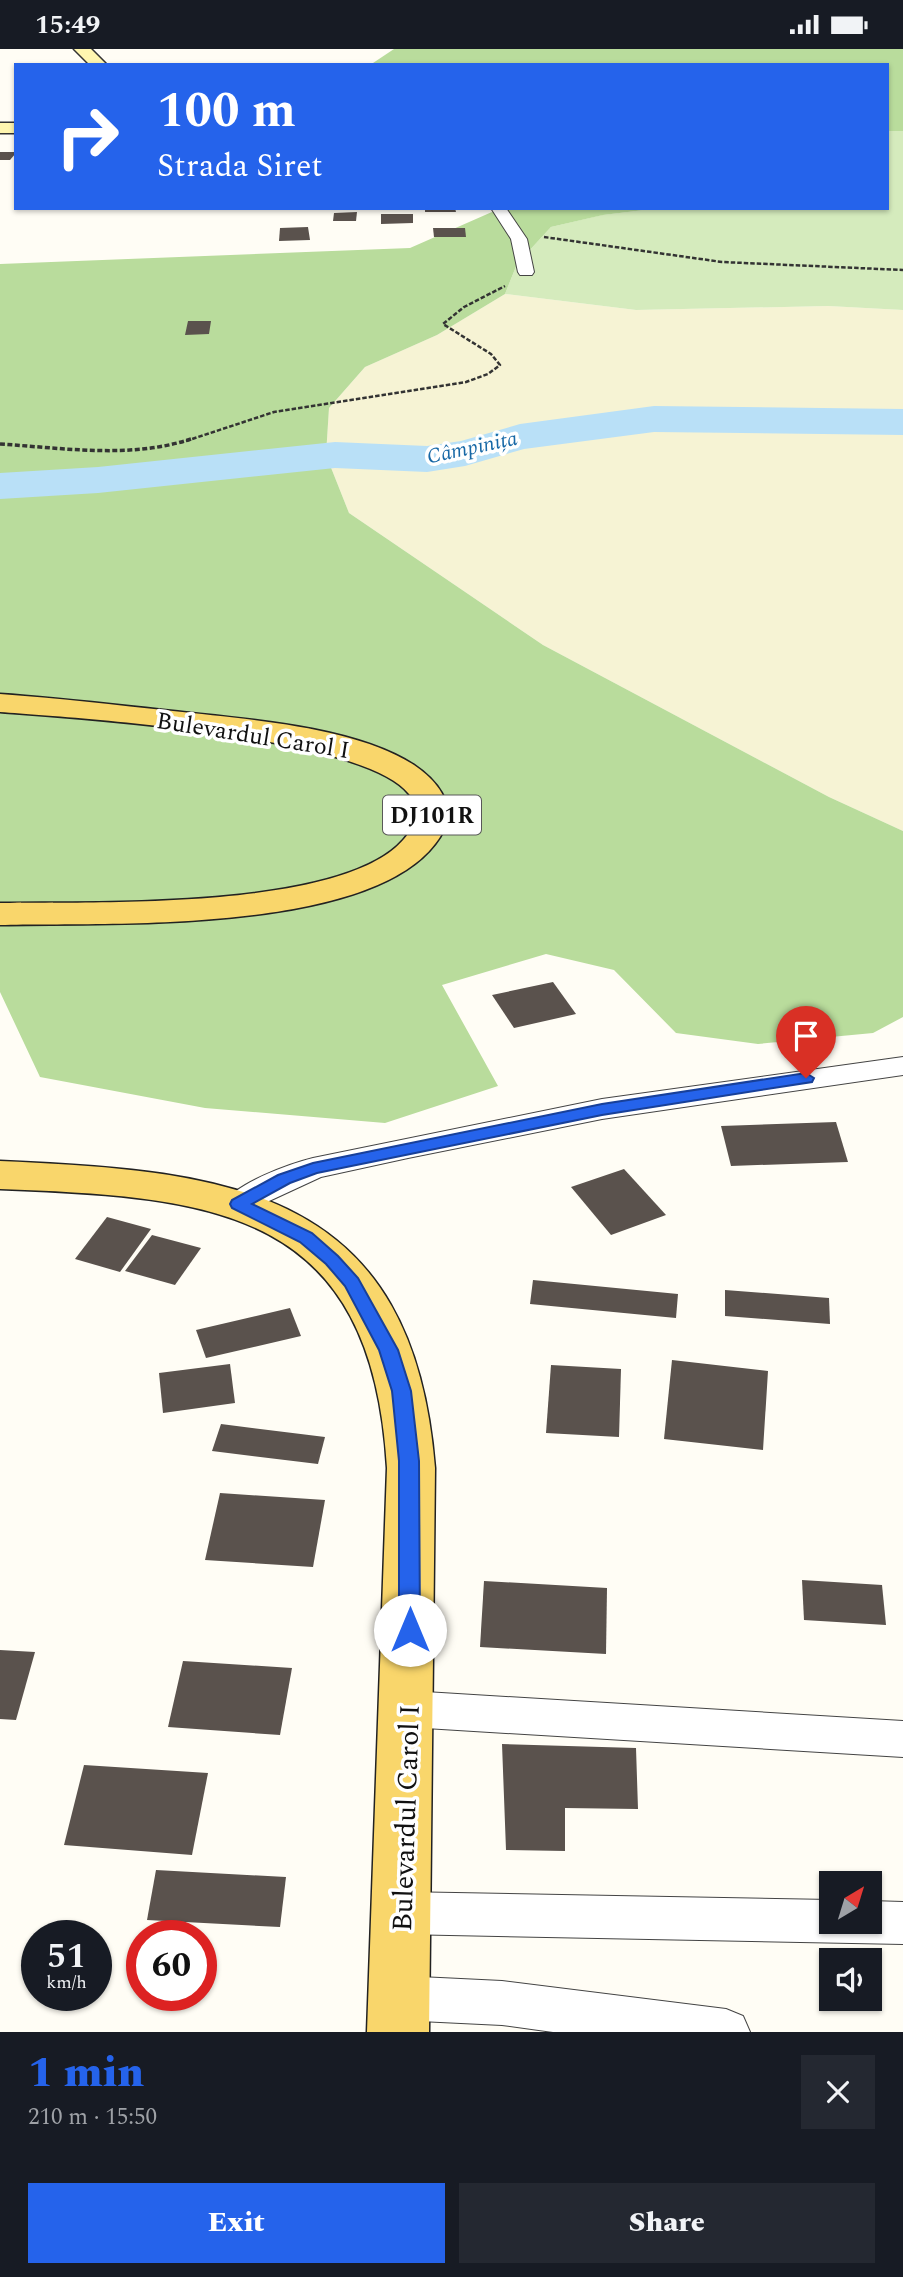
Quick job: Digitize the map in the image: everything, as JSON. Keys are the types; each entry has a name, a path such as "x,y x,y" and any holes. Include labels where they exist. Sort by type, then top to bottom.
{"main road":[{"path":"82,49 97,63"},
{"name":"Bulevardul Carol I","path":"0,703 215,726 335,745 398,769 418,784 431,801 432,818 426,834 414,850 394,863 348,885 311,895 215,906 0,914"},
{"name":"Bulevardul Carol I","path":"0,1175 150,1183 194,1191 239,1204 306,1238 332,1260 352,1282 388,1350 401,1391 409,1461 409,1709 398,2015"}],"street":[{"path":"500,210 516,231 526,272"},
{"path":"239,1204 284,1179 313,1168 602,1109 903,1066"},
{"path":"409,1709 903,1739"},
{"path":"401,1913 819,1921"},
{"path":"882,1922 903,1923"},
{"path":"398,2015 502,2003 726,2032"}],"path":[{"path":"516,231 687,261 766,267 903,270"},
{"path":"0,444 108,451 168,447 274,412 466,382 488,374 500,365 491,354 443,324 451,315 521,278 526,272"}],"shaded area":[{"path":"505,294 636,310 828,306 903,310 903,831 829,797 543,645 349,513 326,455 329,408 365,367 437,335"}],"green space":[{"path":"394,49 903,49 903,131 889,131 889,63 373,63"},
{"path":"889,131 903,131 903,310 828,306 636,310 505,294 517,264 551,227 602,215 644,210 889,210"},
{"path":"496,210 644,210 603,215 551,227 517,264 505,294 437,335 365,367 329,408 326,455 349,513 543,645 829,797 903,831 903,1017 873,1033 758,1044 676,1033 614,970 546,954 442,985 498,1086 385,1123 205,1108 40,1077 0,992 0,264 410,248"}],"building":[{"path":"0,152 14,152 10,160 0,160"},
{"path":"456,210 456,212 425,212"},
{"path":"357,212 356,221 333,221 334,213"},
{"path":"381,214 413,214 413,223 381,224"},
{"path":"308,227 310,240 279,241 280,228"},
{"path":"433,228 465,228 466,237 434,237"},
{"path":"188,321 211,321 209,334 185,335"},
{"path":"553,982 576,1014 514,1028 492,995"},
{"path":"836,1122 848,1162 731,1166 721,1126"},
{"path":"624,1169 666,1215 611,1235 571,1187"},
{"path":"107,1217 151,1229 120,1272 75,1259"},
{"path":"152,1235 201,1248 175,1285 125,1271"},
{"path":"533,1280 678,1294 676,1318 530,1304"},
{"path":"725,1290 829,1298 830,1324 725,1316"},
{"path":"290,1308 301,1336 206,1358 196,1330"},
{"path":"672,1360 768,1371 763,1450 664,1439"},
{"path":"230,1364 235,1403 163,1413 159,1373"},
{"path":"551,1365 621,1369 619,1437 546,1433"},
{"path":"221,1424 325,1437 318,1464 212,1451"},
{"path":"220,1493 325,1500 313,1567 205,1560"},
{"path":"802,1580 882,1585 886,1625 804,1620"},
{"path":"484,1581 607,1588 606,1654 480,1647"},
{"path":"0,1650 35,1652 16,1720 0,1719"},
{"path":"183,1661 292,1668 280,1735 168,1727"},
{"path":"502,1744 636,1748 638,1809 565,1808 565,1851 506,1850"},
{"path":"84,1765 208,1773 192,1855 64,1845"},
{"path":"156,1870 286,1877 280,1927 217,1924 217,1920 147,1920"}],"waterway":[{"name":"Câmpinița","path":"0,486 98,480 335,455 427,459 465,453 520,437 654,419 903,422"}],"route":[{"path":"410,1630 409,1461 401,1391 388,1350 373,1315 352,1282 332,1260 306,1238 239,1204 284,1179 313,1168 602,1109 806,1078"}]}
